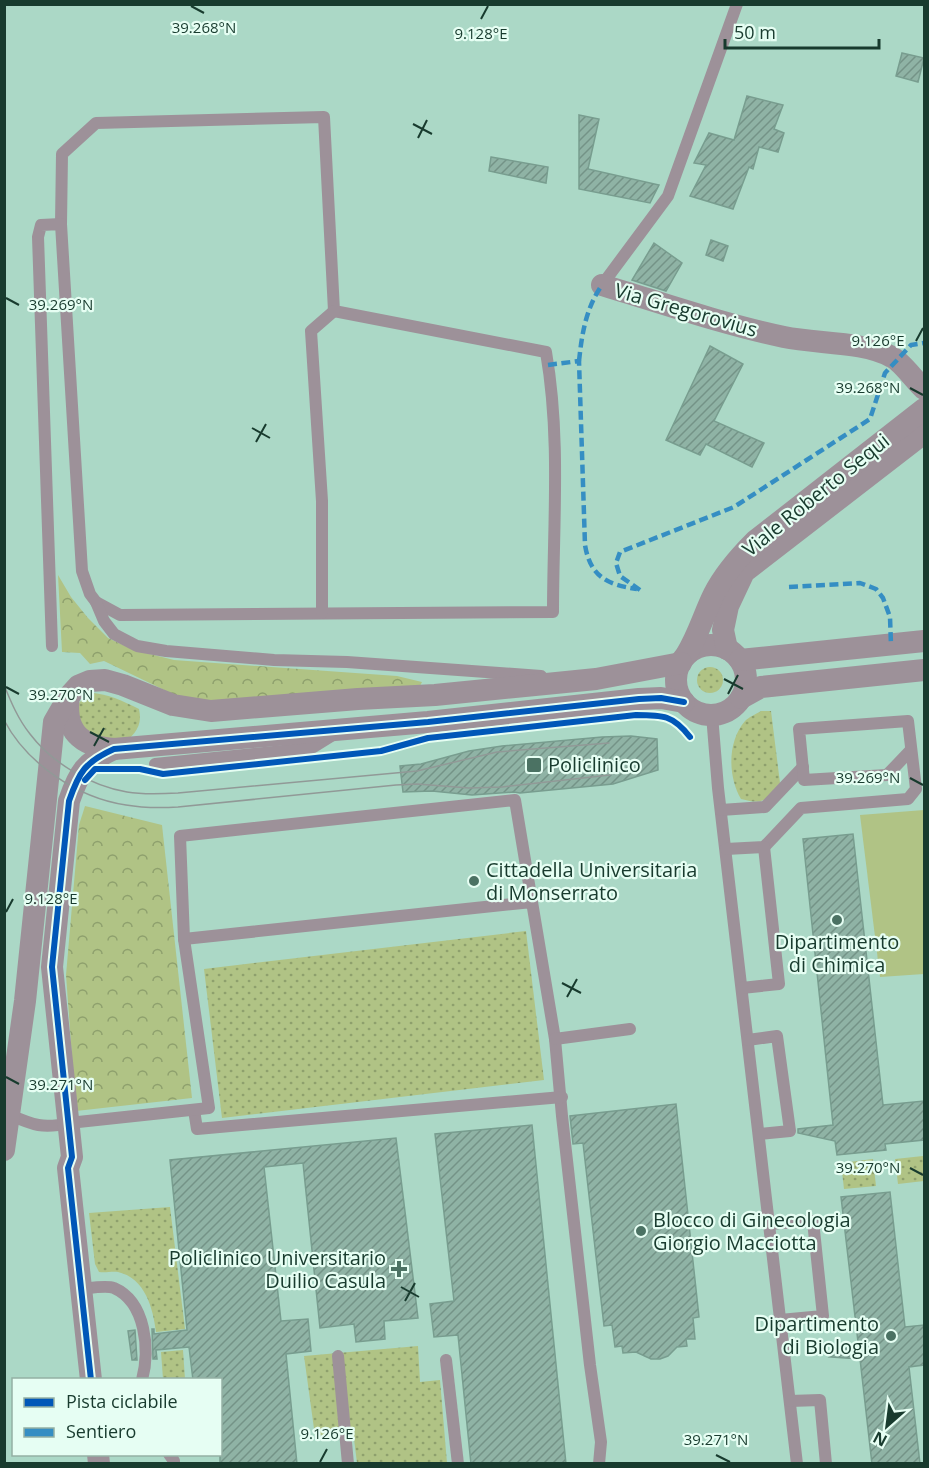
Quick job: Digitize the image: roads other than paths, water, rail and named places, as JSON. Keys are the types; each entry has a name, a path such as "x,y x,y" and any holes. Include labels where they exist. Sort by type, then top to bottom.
{"street":[{"name":"Via Gregorovius","path":"602,285 764,332 881,352 894,358 924,389"},
{"name":"Viale Roberto Sequi","path":"683,659 695,640 713,595 737,559 754,541 924,409"},
{"name":"Viale Roberto Sequi","path":"733,654 723,630 728,606 744,572 924,433"},
{"path":"733,654 924,642"},
{"path":"4,1150 25,1001 54,722 69,696 78,686 90,681 105,680 173,705 211,711 435,695 596,679 683,659 695,649 705,645 716,645 733,654 744,668 746,678 741,698"},
{"path":"683,659 677,673 676,683 684,702 692,709 712,715 724,712 741,698 761,687 924,670"},
{"path":"69,696 67,709 69,723 75,733 98,748 114,749 440,721 639,699 661,698 684,702"},
{"path":"91,1378 68,1168 72,1157 52,967 69,801 76,781 84,768 97,757 114,749"}],"lane":[{"name":"Via Gregorovius","path":"602,285 668,196 737,4"},
{"path":"334,311 324,117 96,123 62,154 56,224 82,571 90,594 104,621 114,634 137,646 166,651 274,660 346,662 596,679"},
{"path":"52,646 38,237 41,225 56,224"},
{"path":"96,602 120,615 553,612 554,439 546,352 334,311"},
{"path":"322,613 322,501 311,331 334,311"},
{"path":"712,715 797,1464"},
{"path":"726,849 764,847 801,808 908,799 916,789 908,721 799,729 804,780 887,775 910,751"},
{"path":"155,764 312,748 342,729"},
{"path":"721,810 765,807 802,767"},
{"path":"10,1115 35,1126 52,1127 69,1123 209,1108 184,939 180,836 515,800 555,1039 589,1354 601,1442 599,1464"},
{"path":"742,988 779,984 764,847"},
{"path":"184,939 532,902"},
{"path":"555,1039 630,1029"},
{"path":"748,1040 777,1036 790,1131 759,1134"},
{"path":"194,1110 197,1129 562,1097"},
{"path":"769,1224 813,1221 823,1316 780,1320"},
{"path":"82,1289 112,1287 126,1295 137,1309 142,1324 145,1359 142,1378"},
{"path":"338,1356 348,1464"},
{"path":"446,1360 458,1464"},
{"path":"790,1401 820,1400 826,1464"}],"tram line":[{"path":"4,685 12,704 30,734 61,764 86,779 113,789 140,794 178,793 417,771 497,752 609,743"},
{"path":"4,720 26,751 72,787 108,801 139,807 178,807 396,785 502,787 610,775"}],"place":[{"name":"Policlinico","path":"534,765"},
{"name":"Cittadella Universitaria di Monserrato","path":"474,881"},
{"name":"Dipartimento di Chimica","path":"837,920"},
{"name":"Blocco di Ginecologia Giorgio Macciotta","path":"641,1231"},
{"name":"Policlinico Universitario Duilio Casula","path":"399,1269"},
{"name":"Dipartimento di Biologia","path":"891,1336"}]}
